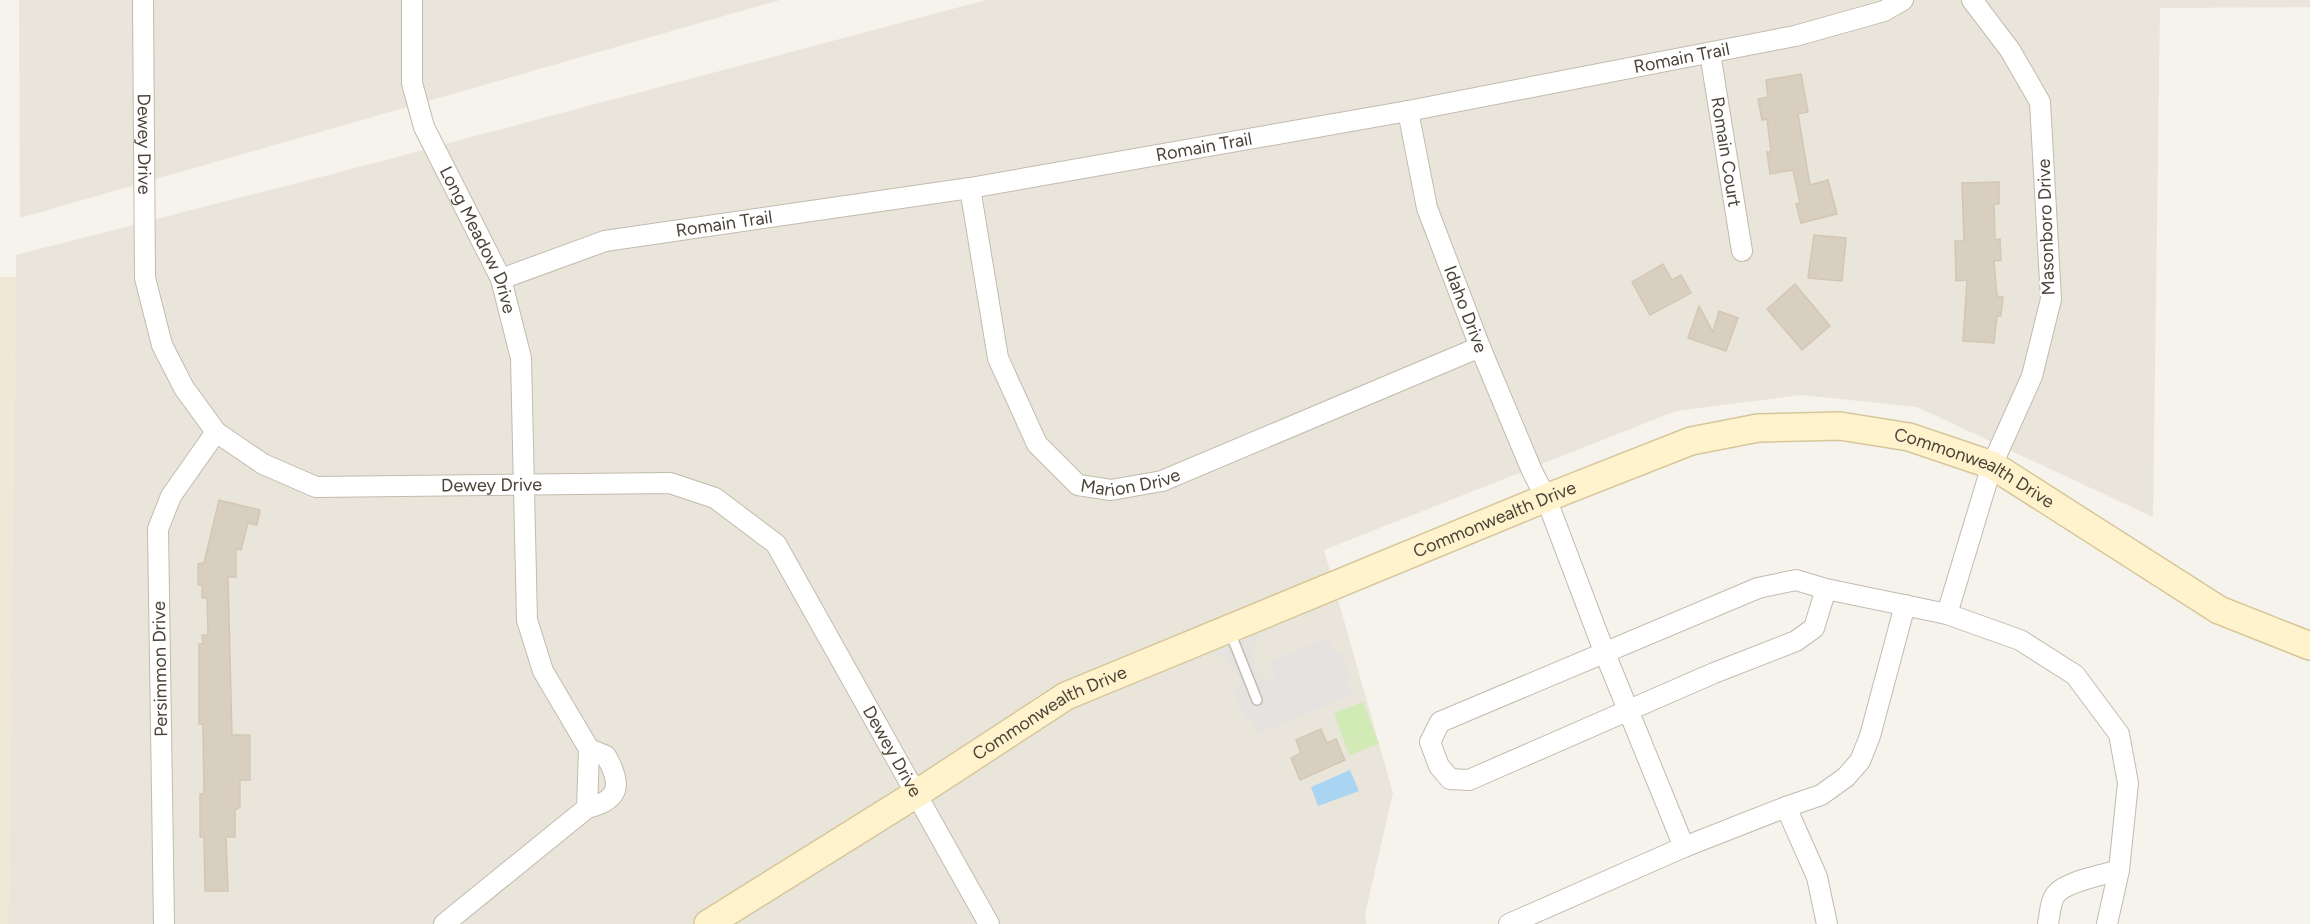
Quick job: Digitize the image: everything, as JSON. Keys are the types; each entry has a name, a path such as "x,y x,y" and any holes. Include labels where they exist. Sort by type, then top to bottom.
{"street":[{"name":"Dewey Drive","path":"143,0 145,278 162,345 183,388 216,432 263,464 316,486 670,483 715,498 776,544 989,924"},
{"name":"Long Meadow Drive","path":"412,0 412,83 424,127 501,279 521,358 523,483"},
{"name":"Romain Trail","path":"501,279 605,241 970,188 1408,111 1795,36 1884,11 1903,0"},
{"name":"Masonboro Drive","path":"1947,614 1992,465 2032,376 2051,299 2040,102 2010,50 1972,0"},
{"name":"Romain Court","path":"1710,53 1742,251"},
{"name":"Idaho Drive","path":"1408,111 1427,208 1480,347 1532,471 1546,498 1604,651 1684,847"},
{"name":"Marion Drive","path":"970,188 998,358 1037,444 1078,485 1111,490 1162,481 1480,347"},
{"name":"Commonwealth Drive","path":"708,924 916,794 1066,696 1546,498 1691,441 1758,428 1840,426 1863,429 1909,437 1992,465 2218,610 2310,646"},
{"name":"Persimmon Drive","path":"164,924 158,528 171,496 216,432"},
{"path":"523,483 527,620 543,671 589,749 587,808"},
{"path":"1826,589 1814,628 1796,641 1714,673 1469,780 1450,779 1439,766 1430,742 1440,722 1758,588 1796,580 1826,589 1947,614 2020,640 2075,675 2119,734 2128,783 2119,870 2107,924"},
{"path":"1509,924 1684,847 1821,795 1846,777 1860,761 1870,736 1905,605"},
{"path":"444,924 587,808 604,804 614,794 616,774 606,756 589,749"},
{"path":"1786,807 1817,877 1827,924"},
{"path":"2048,924 2052,901 2057,892 2070,885 2119,870"}],"lane":[{"path":"1229,630 1257,700"}],"shaded area":[{"path":"19,0 780,0 20,218"},
{"path":"986,0 2310,0 2310,7 2160,8 2153,517 1917,407 1801,395 1676,411 1324,550 1393,793 1365,914 1366,924 8,924 16,255 344,171"},
{"path":"0,277 16,277 8,924 0,924"},
{"path":"1261,633 1255,639 1253,656 1260,675 1267,679 1274,679 1276,676 1270,662 1328,637 1334,652 1341,651 1351,676 1346,680 1352,695 1258,734 1252,720 1246,720 1234,691 1239,687 1240,681 1234,668 1223,656 1213,654 1204,656"}],"green space":[{"path":"1363,702 1379,744 1349,755 1334,713"}],"water":[{"path":"1350,770 1359,791 1318,806 1311,787"}],"building":[{"path":"1801,74 1808,112 1798,114 1810,185 1828,180 1837,214 1801,223 1796,204 1800,203 1793,170 1770,174 1767,152 1771,152 1767,119 1762,120 1758,99 1768,97 1766,80"},
{"path":"1999,182 1999,204 1994,204 1995,240 2000,239 2001,260 1994,261 1997,296 2003,297 2001,316 1997,316 1994,343 1963,341 1967,280 1956,281 1955,241 1964,241 1962,183"},
{"path":"1814,235 1846,238 1842,281 1808,278"},
{"path":"1663,264 1672,280 1681,275 1691,293 1650,315 1632,282"},
{"path":"1795,284 1830,326 1802,350 1767,309"},
{"path":"1699,306 1713,332 1719,311 1738,318 1726,351 1688,338"},
{"path":"219,500 260,510 257,525 248,523 241,550 236,549 236,577 228,577 232,735 250,735 250,780 240,780 240,807 235,810 235,837 226,837 228,891 205,891 204,837 200,837 200,794 204,794 203,724 199,724 199,644 203,644 202,635 208,635 207,598 202,598 202,585 198,585 198,564 204,563"},
{"path":"1321,729 1327,743 1336,739 1345,760 1300,780 1291,758 1301,753 1296,740"}]}
